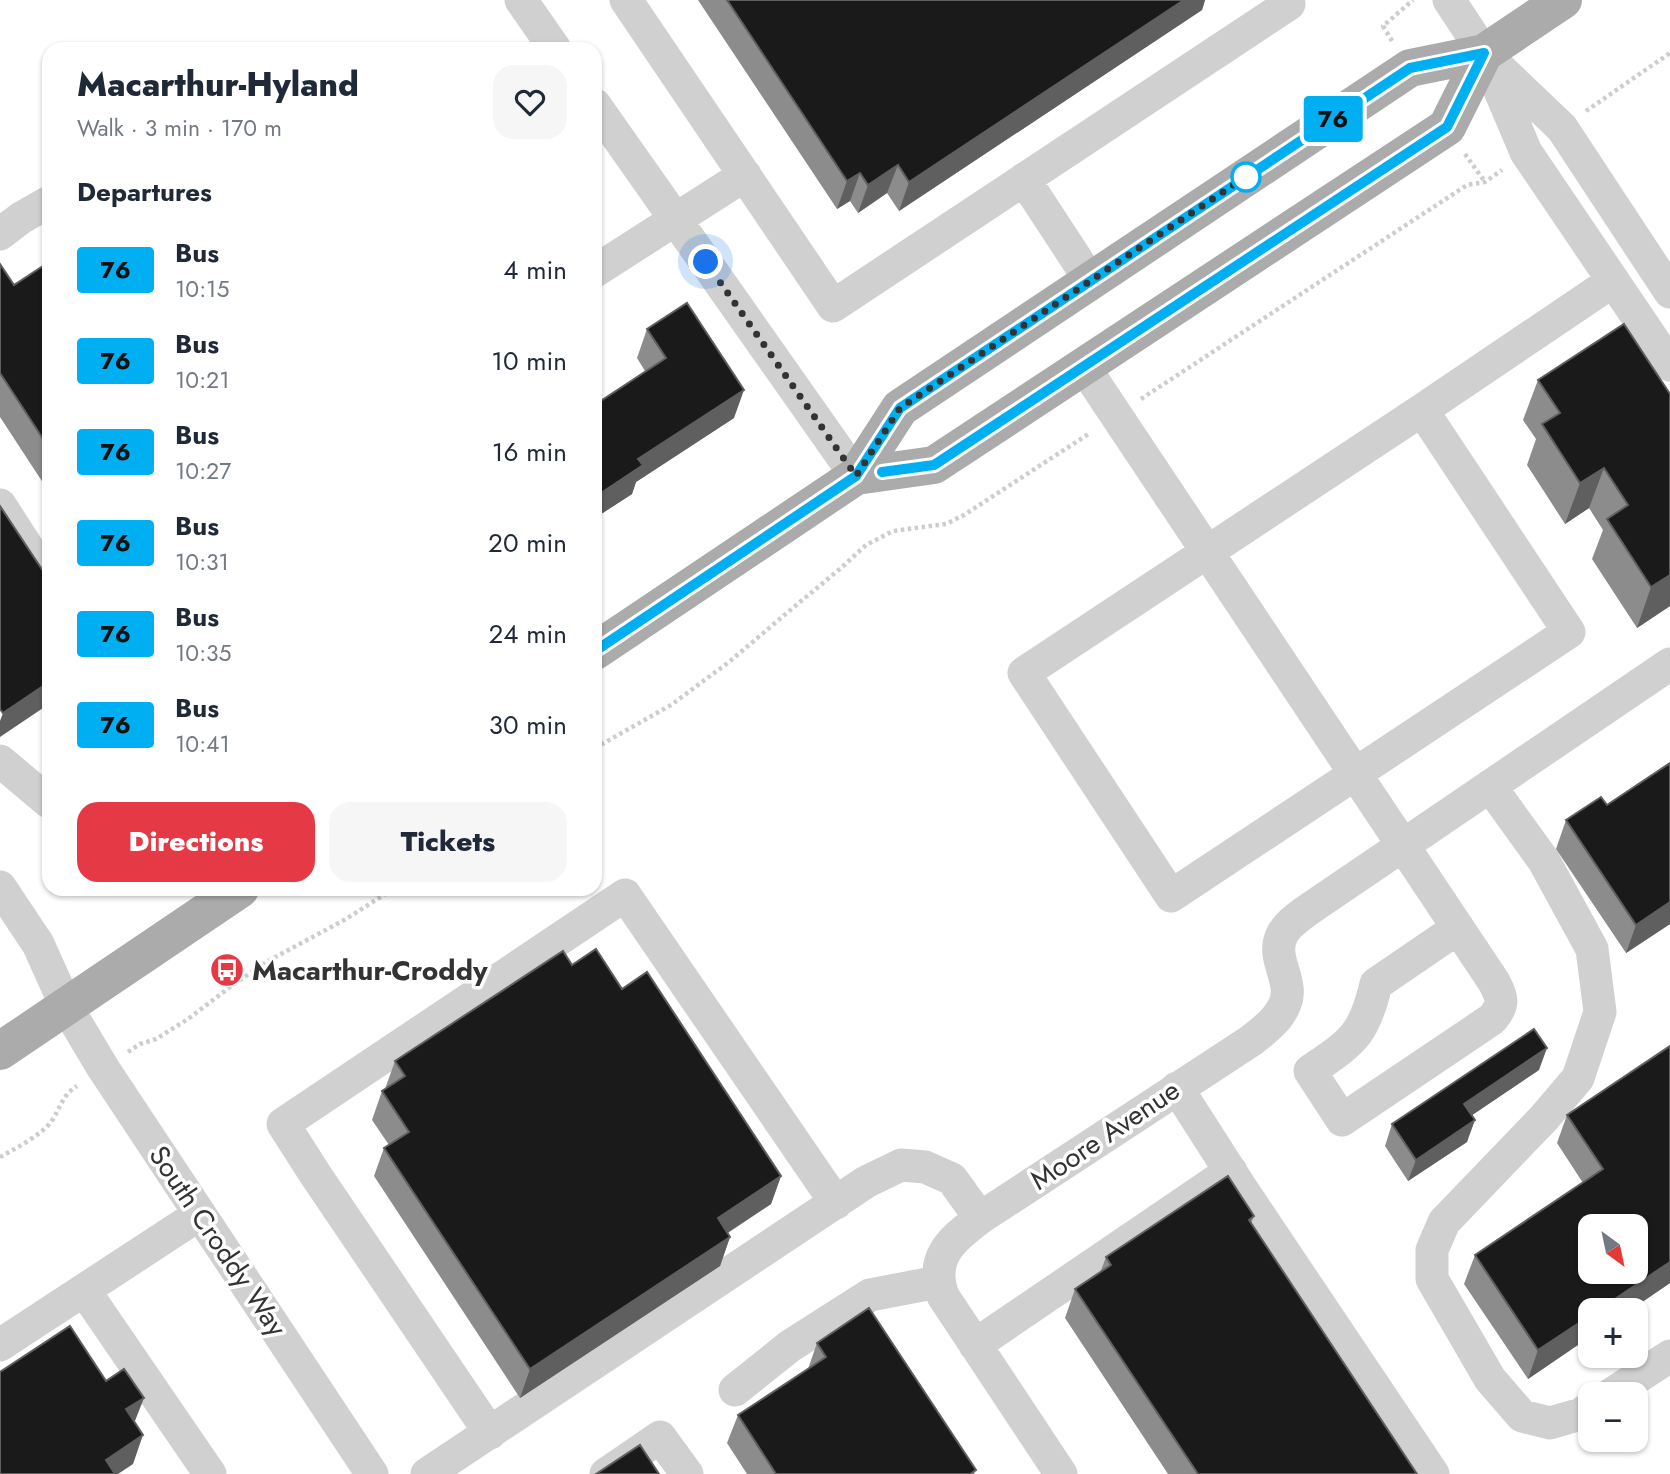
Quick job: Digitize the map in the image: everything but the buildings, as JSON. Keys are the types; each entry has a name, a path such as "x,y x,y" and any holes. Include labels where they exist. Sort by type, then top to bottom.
{"main road":[{"path":"602,646 856,476 900,408 1090,280 1410,68 1484,53 1563,0"},
{"path":"856,476 934,465 1447,127 1484,53"},
{"path":"0,1051 228,896"}],"street":[{"path":"521,0 550,42"},
{"path":"626,0 833,306 1289,4 1286,0"},
{"path":"1449,0 1484,53 1527,152 1670,365"},
{"path":"1484,53 1562,128 1670,290"},
{"path":"602,115 856,476"},
{"path":"602,264 745,175"},
{"path":"1024,179 1090,280"},
{"path":"0,234 42,206"},
{"path":"1422,410 1569,632 1171,896 1024,673 1613,281"},
{"path":"1084,367 1356,774 1494,982 1500,993 1502,1003 1492,1018 1342,1120 1310,1071 1344,1047 1357,1034 1365,1021 1376,984 1458,928"},
{"path":"0,505 42,570"},
{"path":"1403,845 1670,664"},
{"path":"0,761 42,796"},
{"path":"1490,786 1544,861 1592,949 1600,1012 1577,1077 1544,1118 1444,1222 1432,1250 1432,1279 1490,1379 1522,1416 1550,1423 1578,1415"},
{"name":"Moore Avenue","path":"940,1289 939,1266 944,1252 956,1237 980,1218 1252,1040 1272,1024 1284,1007 1288,994 1288,983 1279,960 1283,934 1294,921 1403,845"},
{"name":"South Croddy Way","path":"0,887 38,944 66,1006 103,1069 372,1474"},
{"path":"490,1433 283,1124 625,895 836,1203"},
{"path":"1177,1088 1433,1474"},
{"path":"427,1474 866,1182 901,1165 925,1167 952,1179 980,1218"},
{"path":"975,1345 1231,1171"},
{"path":"0,1345 200,1214"},
{"path":"735,1390 790,1346 870,1295 940,1289 1047,1469"},
{"path":"83,1290 210,1474"},
{"path":"1630,1382 1670,1356"},
{"path":"606,1474 660,1437 687,1474"}],"path":[{"path":"0,1157 22,1145 50,1123 68,1091 140,1044 156,1039 188,1019 268,961 346,919 382,896"}],"bus line":[{"name":"76","path":"602,646 856,476 900,408 1090,280 1410,68 1484,53 1447,127 934,465 882,472"}],"place":[{"name":"Macarthur-Croddy","path":"227,970"}],"route":[{"path":"706,262 856,476 900,408 1250,174 1246,177"}]}
